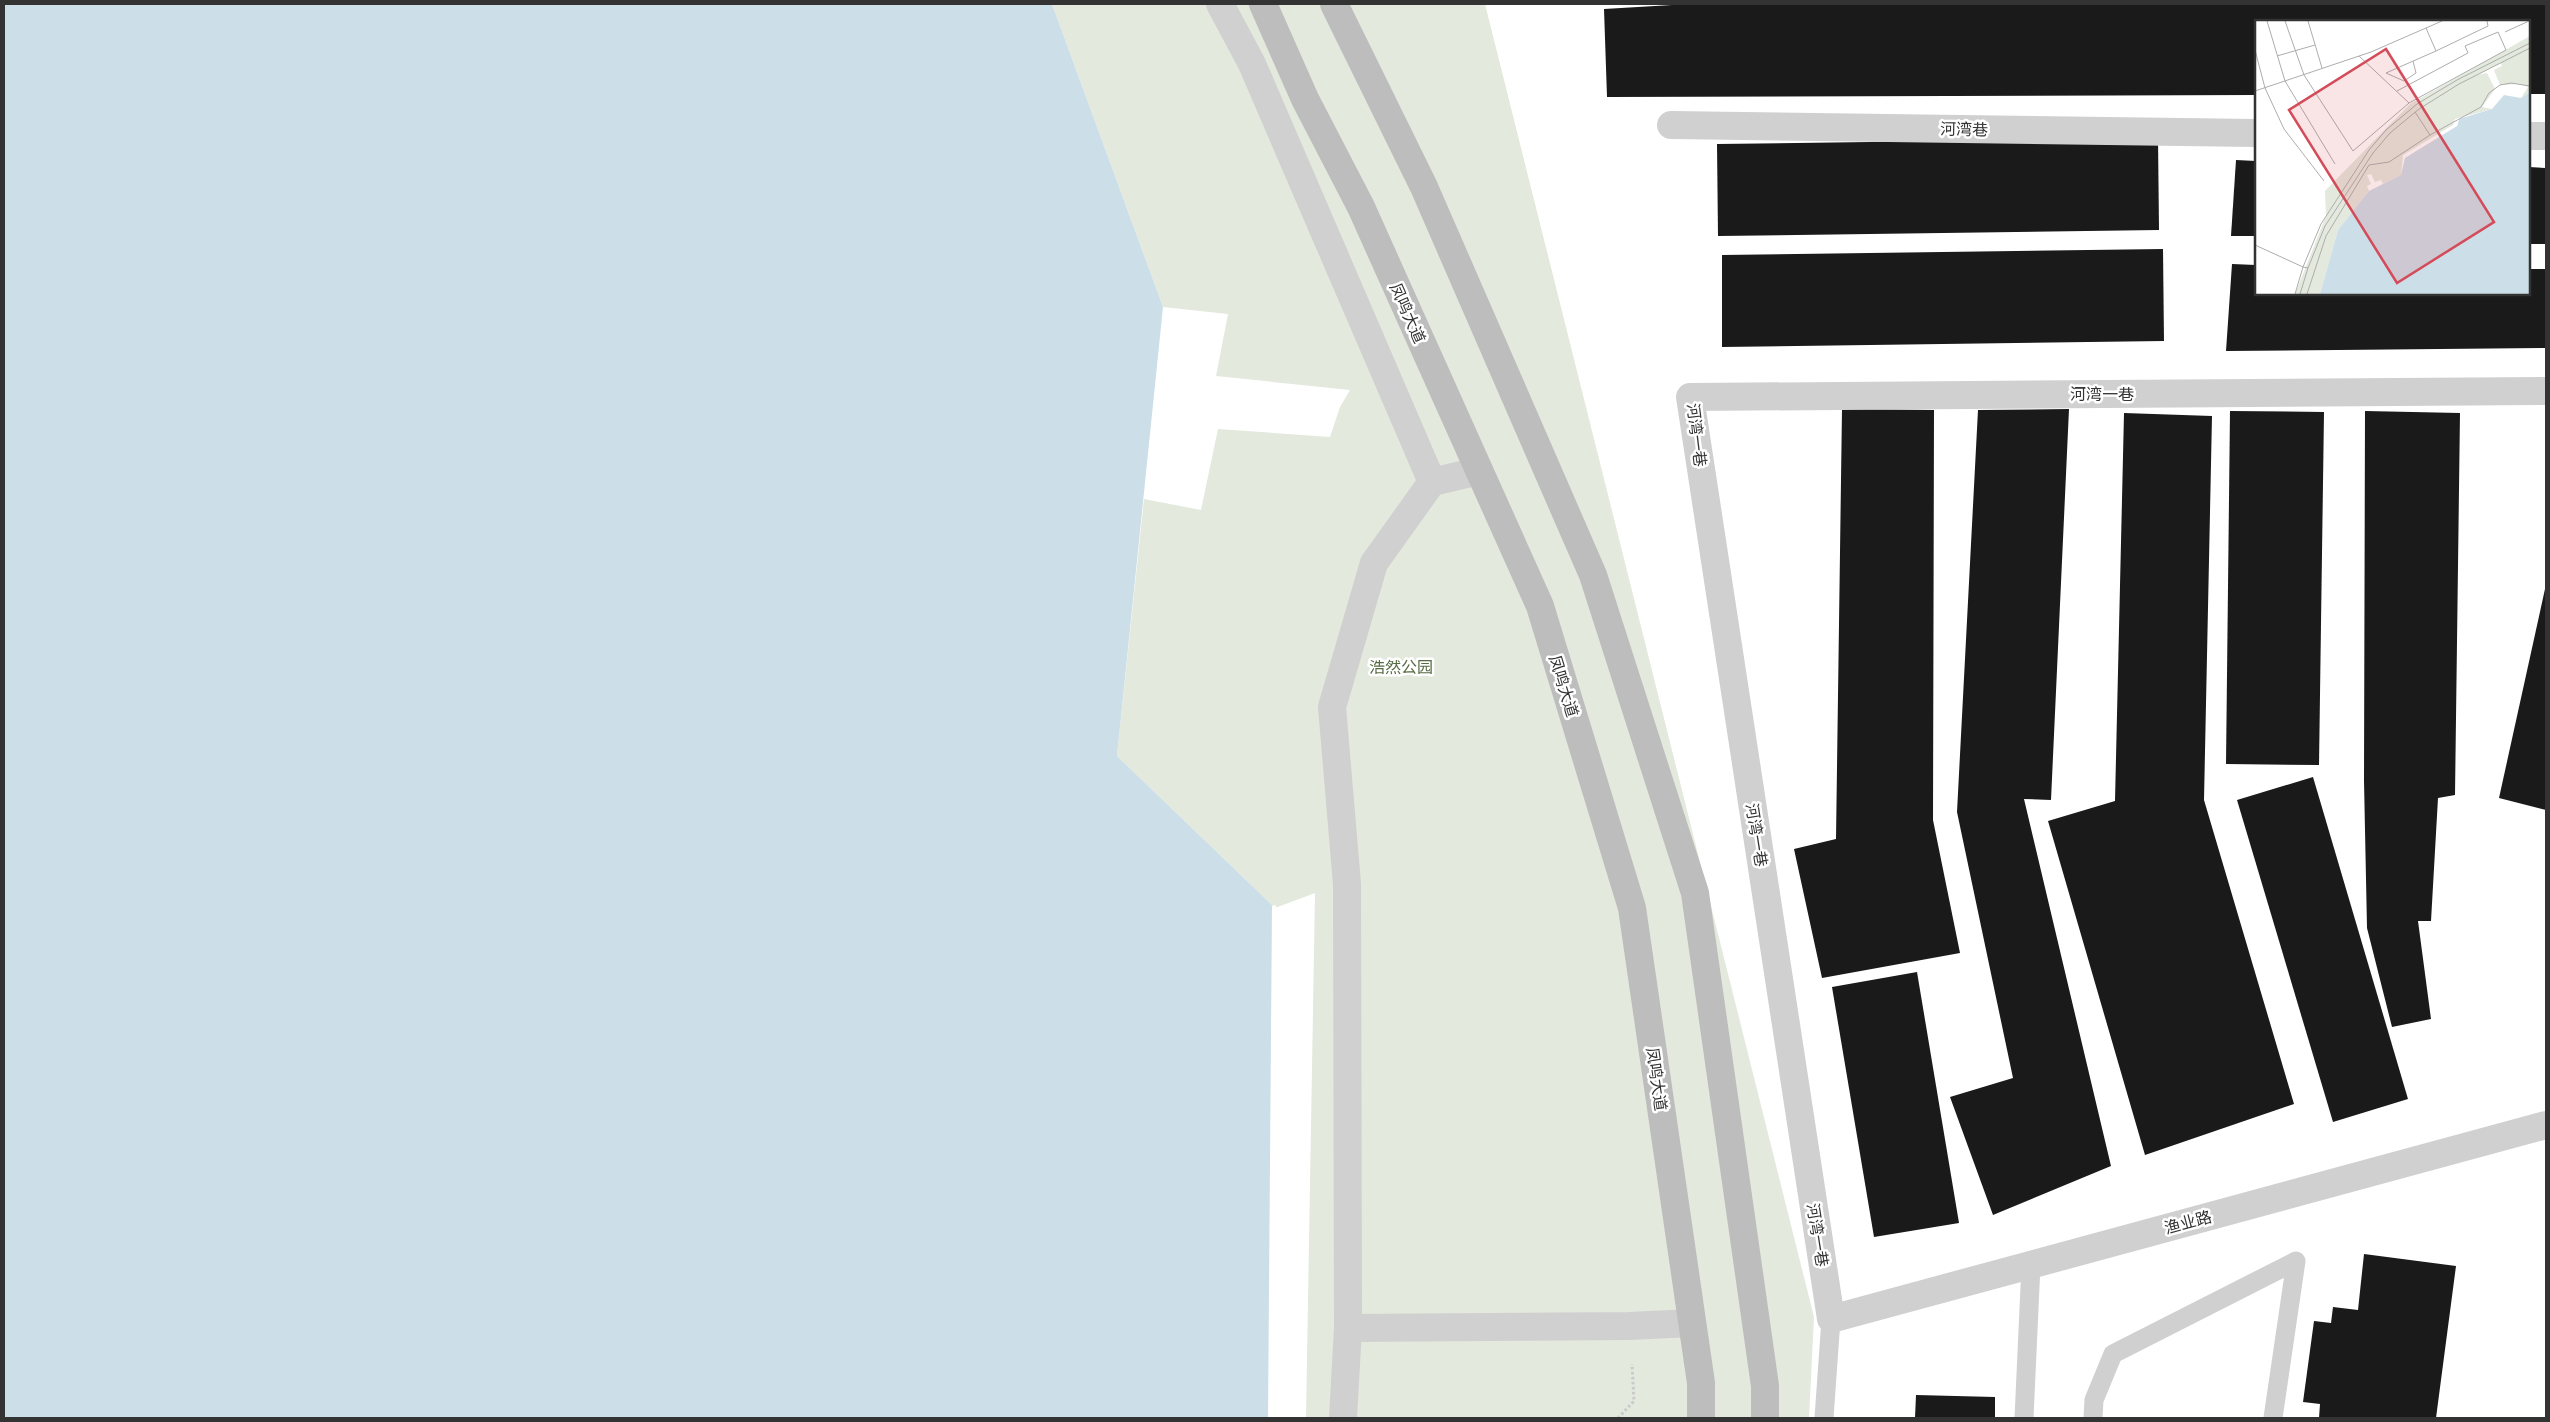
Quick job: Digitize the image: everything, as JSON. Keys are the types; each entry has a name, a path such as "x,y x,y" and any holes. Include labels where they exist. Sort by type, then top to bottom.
{"main road":[{"name":"凤鸣大道","path":"1263,4 1305,99 1361,207 1540,606 1632,908 1701,1384 1701,1418"},
{"path":"1334,4 1424,187 1593,575 1695,893 1765,1386 1765,1418"}],"street":[{"path":"1220,4 1252,64 1432,482"},
{"name":"河湾巷","path":"1671,125 2255,132"},
{"path":"2530,136 2546,136"},
{"name":"河湾一巷","path":"1831,1319 1690,397 2546,391"},
{"path":"1343,1418 1348,1328 1347,884 1332,706 1374,562 1432,482 1479,470"},
{"name":"渔业路","path":"1831,1319 2546,1125"},
{"path":"1348,1328 1630,1326 1692,1323"}],"lane":[{"path":"2093,1418 2094,1400 2113,1354 2296,1260 2273,1418"},
{"path":"2024,1418 2031,1265"},
{"path":"1824,1418 1831,1319"}],"path":[{"path":"1618,1418 1634,1401 1630,1326"}],"green space":[{"name":"浩然公园","path":"1052,4 1485,4 1814,1317 1809,1418 1306,1418 1315,893 1275,908 1117,756 1144,499 1201,510 1218,429 1330,437 1340,407 1350,390 1216,376 1228,314 1163,307"}],"shaded area":[{"path":"4,4 1052,4 1163,307 1117,756 1275,908 1269,1418 4,1418"}],"pier":[{"path":"1275,905 1277,908 1272,1418 1268,1418 1272,906"}],"building":[{"path":"1689,4 2546,4 2546,94 2530,94 2530,20 2255,20 2255,95 1607,97 1604,9"},
{"path":"2158,138 2159,230 1718,236 1717,144"},
{"path":"2236,160 2255,161 2255,236 2231,236"},
{"path":"2530,167 2546,168 2546,244 2530,244"},
{"path":"2163,249 2164,341 1722,347 1722,255"},
{"path":"2232,264 2255,265 2255,295 2530,295 2530,269 2546,269 2546,348 2226,351"},
{"path":"1842,409 1934,410 1933,820 1960,953 1822,978 1794,849 1836,839"},
{"path":"2069,409 2051,800 2024,799 2111,1166 1993,1215 1950,1097 2013,1078 1957,812 1978,410"},
{"path":"2230,411 2324,412 2319,765 2226,764"},
{"path":"2365,411 2460,413 2455,795 2438,798 2431,921 2418,921 2431,1019 2392,1027 2367,928 2364,781"},
{"path":"2124,413 2212,416 2204,800 2294,1104 2145,1155 2048,821 2115,801"},
{"path":"2546,589 2546,810 2499,798"},
{"path":"2313,777 2408,1099 2333,1122 2237,800"},
{"path":"1917,972 1959,1223 1874,1237 1832,987"},
{"path":"2364,1254 2456,1266 2436,1418 2319,1418 2320,1404 2303,1402 2314,1321 2331,1323 2333,1307 2358,1310"},
{"path":"1916,1395 1995,1397 1995,1418 1915,1418"}]}
